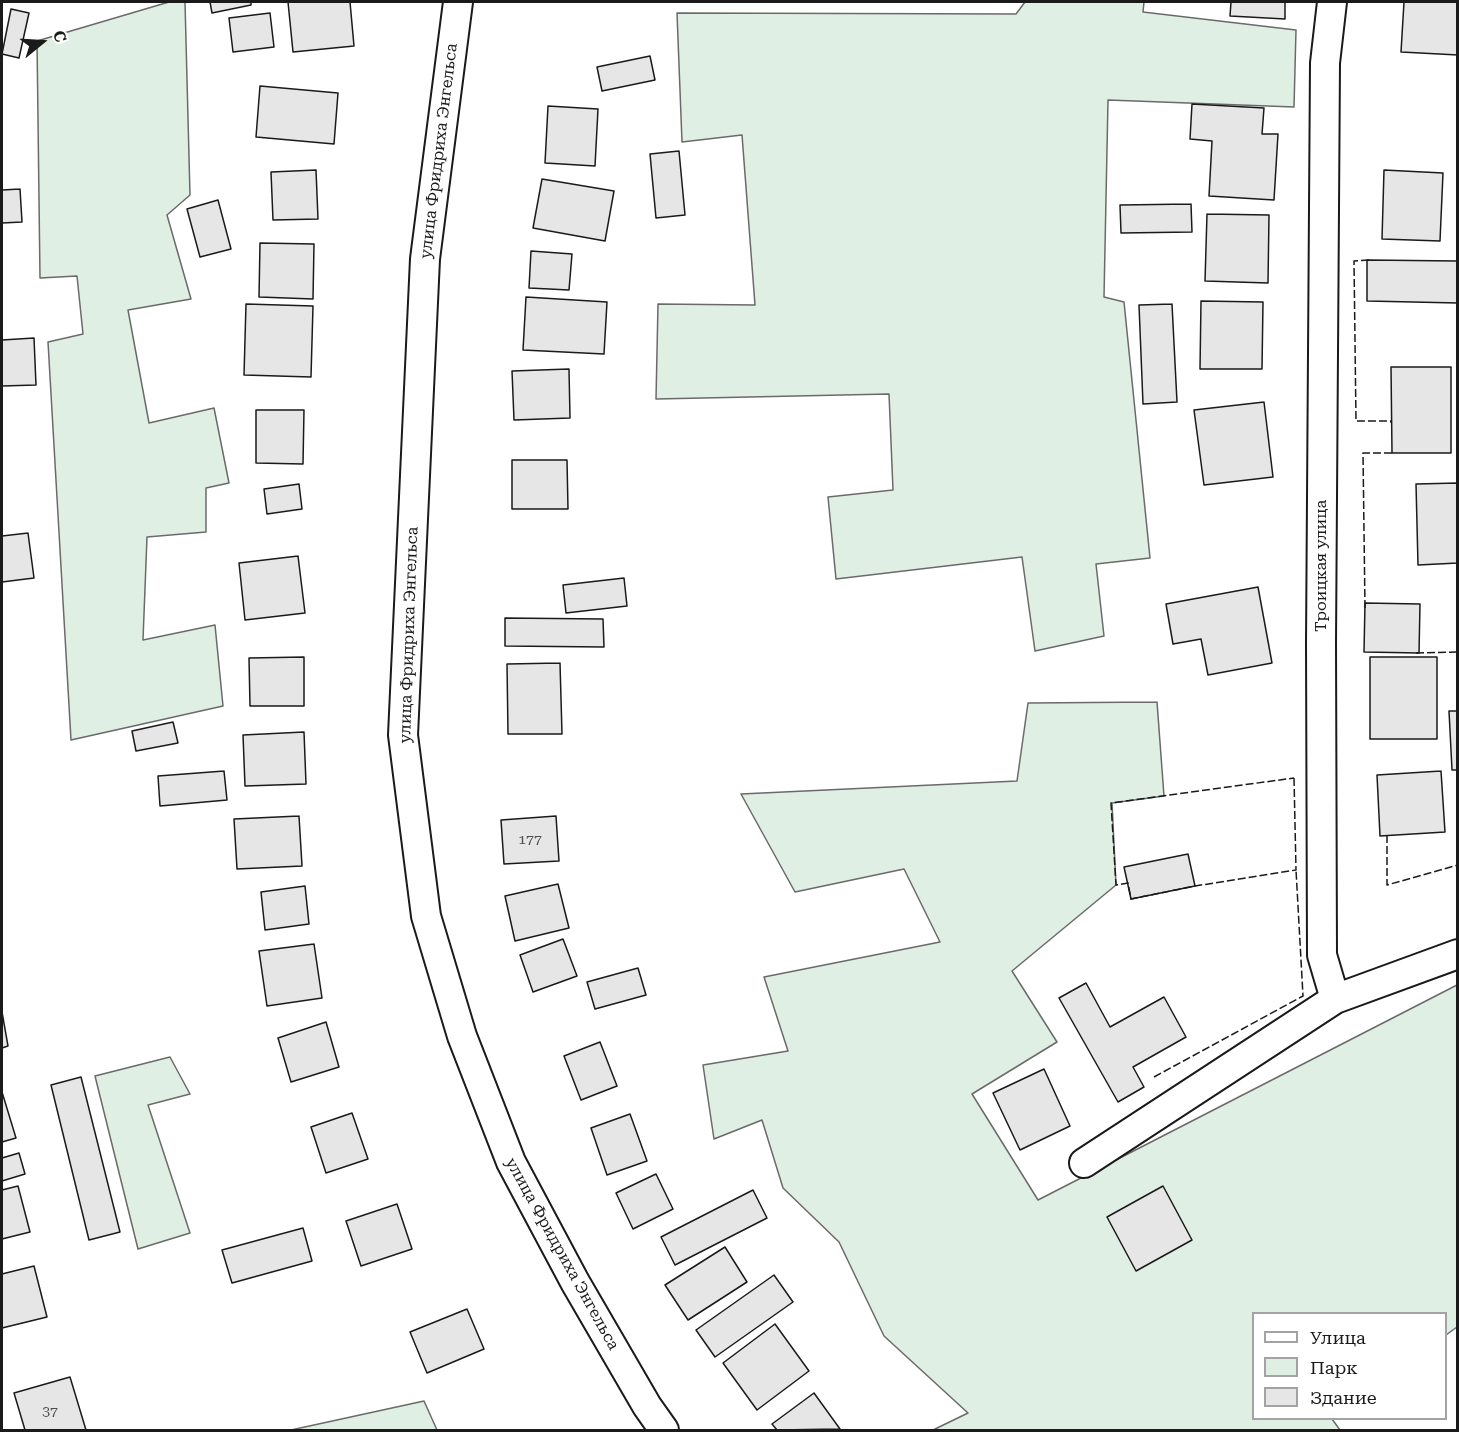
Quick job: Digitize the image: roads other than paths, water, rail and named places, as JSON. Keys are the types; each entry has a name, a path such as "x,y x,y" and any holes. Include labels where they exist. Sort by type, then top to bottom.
{"street":[{"name":"улица Фридриха Энгельса","path":"458,2 425,259 403,735 426,916 462,1036 511,1162 575,1282 664,1431"},
{"name":"Троицкая улица","path":"1332,2 1324,63 1321,642 1322,955 1335,999"},
{"path":"1084,1163 1335,999 1458,954"}]}
